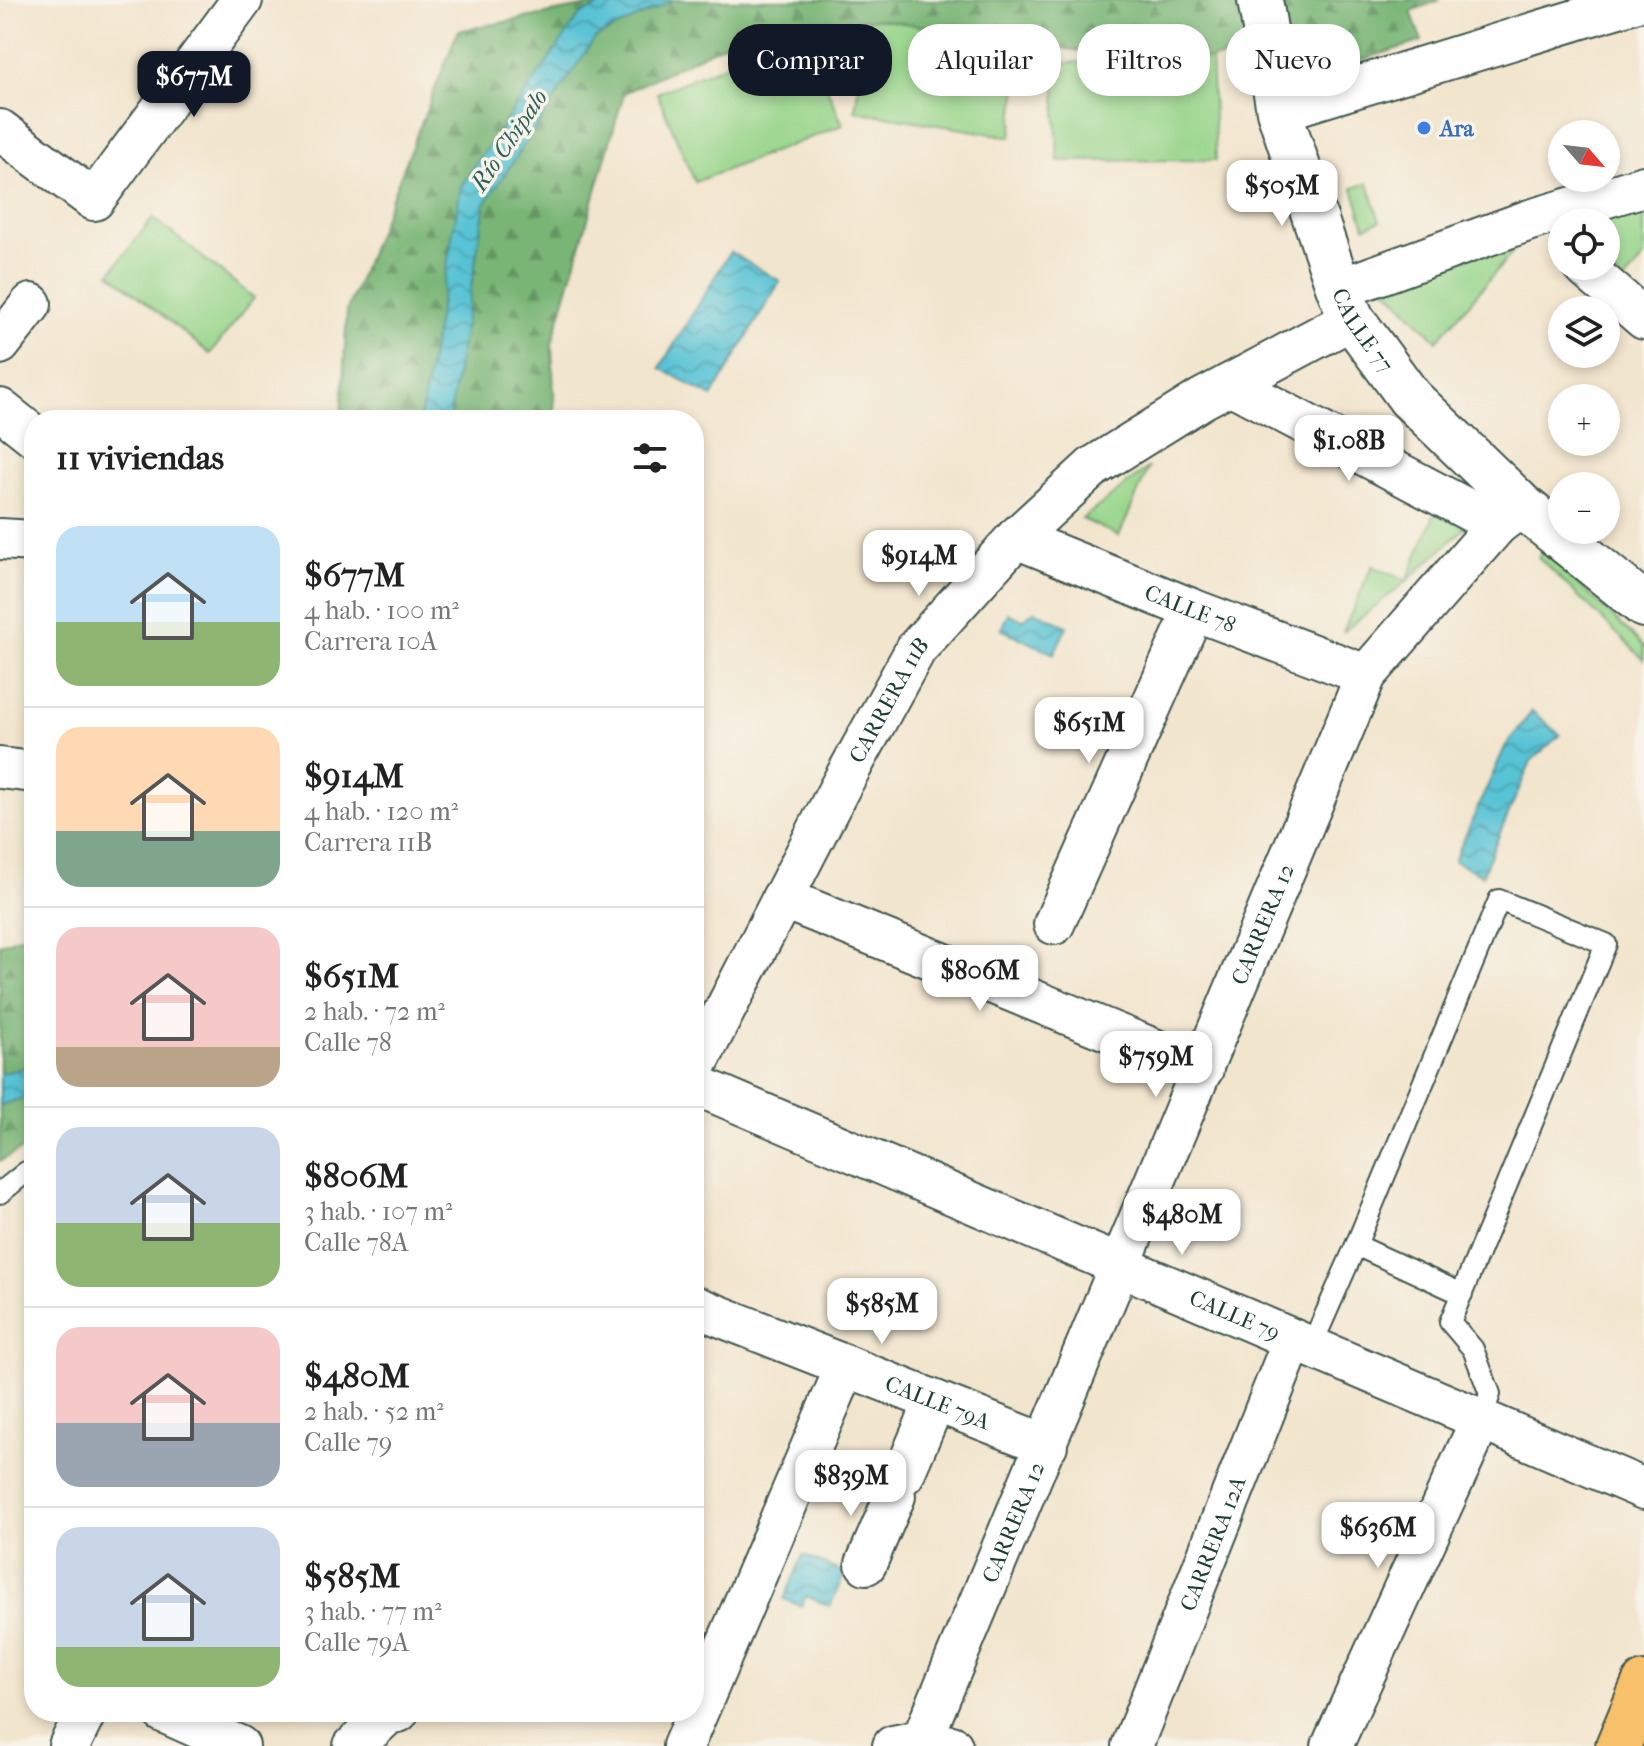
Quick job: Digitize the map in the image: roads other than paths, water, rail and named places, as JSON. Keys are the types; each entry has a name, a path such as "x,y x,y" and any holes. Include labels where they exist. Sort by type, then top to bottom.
{"main road":[{"path":"1618,1746 1644,1684"}],"street":[{"path":"0,130 94,200 242,0"},
{"name":"CALLE 77","path":"1260,0 1265,24"},
{"path":"1360,74 1641,0"},
{"name":"CALLE 77","path":"1276,96 1345,304 1410,398 1509,515 1644,605"},
{"name":"CARRERA 11B","path":"704,1050 916,649 1016,538 1093,467 1230,384 1345,304 1530,220 1644,186"},
{"path":"1530,220 1548,236"},
{"path":"1599,280 1644,319"},
{"path":"0,344 31,304"},
{"path":"1230,384 1509,515"},
{"path":"0,409 24,428"},
{"name":"CARRERA 12","path":"922,1744 1366,675 1509,515"},
{"name":"CALLE 78","path":"1016,538 1366,675"},
{"path":"0,539 24,540"},
{"path":"1054,924 1194,610"},
{"path":"0,768 24,771"},
{"path":"782,898 1203,1069"},
{"name":"CALLE 79","path":"704,1088 1644,1489"},
{"name":"CALLE 79A","path":"704,1310 1047,1445"},
{"name":"CARRERA 12A","path":"1132,1746 1302,1343"},
{"path":"704,1697 846,1366"},
{"path":"866,1564 935,1401"},
{"path":"1332,1746 1481,1420"},
{"path":"69,1746 81,1722"},
{"path":"198,1722 234,1732"},
{"path":"354,1746 379,1722"},
{"path":"683,1746 693,1722"}],"lane":[{"path":"1302,1343 1356,1245 1499,900 1606,944 1450,1322 1473,1349 1490,1394 1481,1420"},
{"path":"0,1193 24,1177"},
{"path":"1356,1245 1462,1294"}],"water":[{"name":"Río Chipalo","path":"611,0 674,0 595,38 485,204 451,410 422,410 461,186 580,15"},
{"path":"730,252 780,281 712,397 660,368"},
{"path":"1034,611 1067,626 1054,654 1001,629 1008,613 1023,620"},
{"path":"1532,711 1560,735 1531,761 1482,875 1454,861 1505,747"},
{"path":"24,1068 24,1098 0,1105 0,1074"},
{"path":"803,1555 845,1573 830,1606 806,1596 801,1606 784,1599"}],"place":[{"name":"Ara","path":"1424,128"}]}
